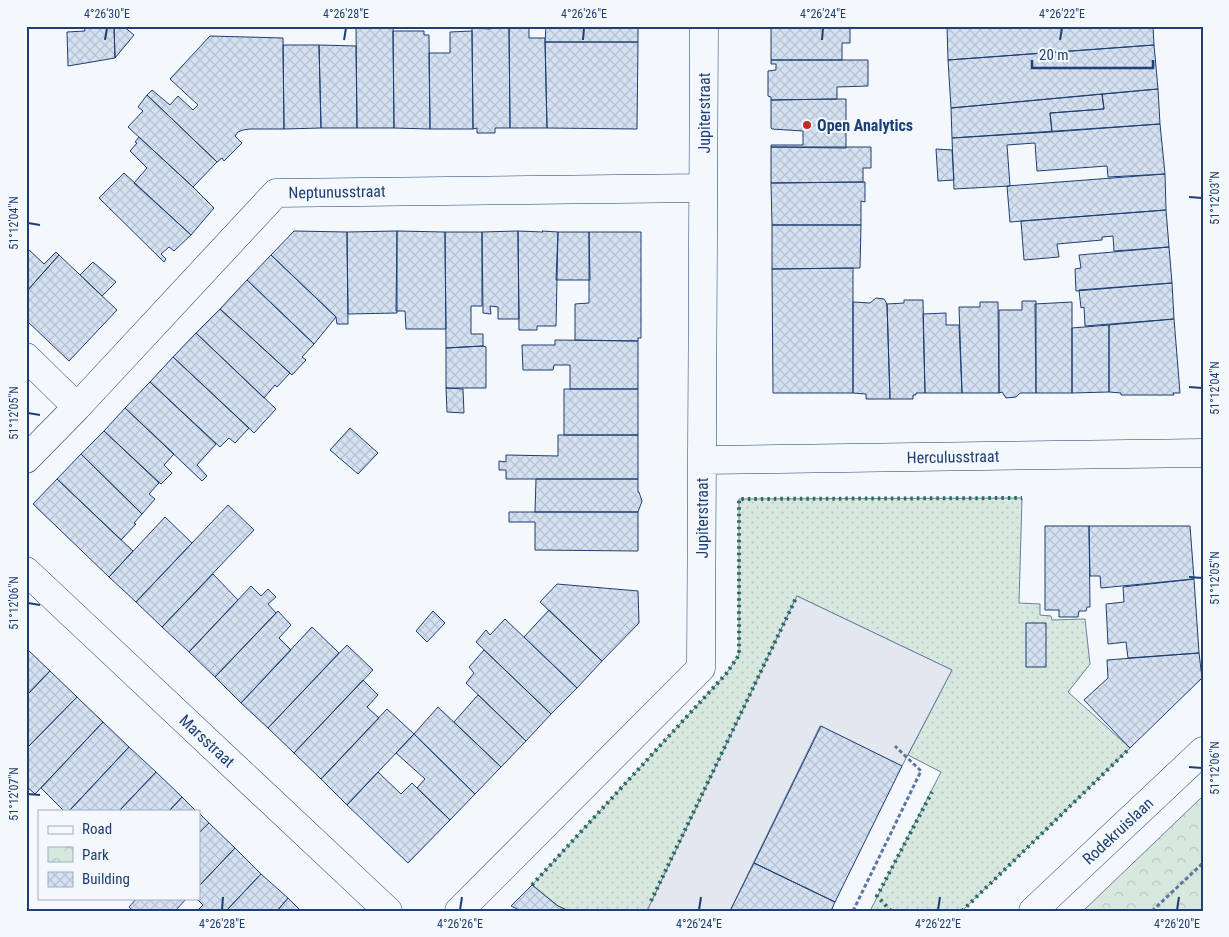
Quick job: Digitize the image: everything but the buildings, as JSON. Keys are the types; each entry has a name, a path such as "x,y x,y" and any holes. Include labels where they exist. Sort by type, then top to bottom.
{"street":[{"name":"Jupiterstraat","path":"458,911 701,668 704,26"},
{"name":"Neptunusstraat","path":"26,459 77,407 276,193 703,188"},
{"path":"26,357 77,407"},
{"name":"Herculusstraat","path":"702,460 1203,453"},
{"name":"Marsstraat","path":"26,571 388,911"},
{"name":"Rodekruislaan","path":"1033,911 1203,751"}],"path":[{"path":"853,911 921,771 895,746"},
{"path":"1152,911 1203,863"}],"green space":[{"path":"1022,498 1019,603 1040,604 1040,615 1051,616 1052,620 1085,619 1090,664 1068,692 1130,748 962,911 870,911 941,772 908,755 952,670 797,596 647,911 569,911 558,906 532,885 726,674 739,655 739,499"},
{"path":"1203,796 1203,911 1083,911"}],"shaded area":[{"path":"797,596 952,670 902,766 820,726 730,911 647,911"}],"hedge":[{"path":"532,885 726,674 739,655 739,499 1022,498"},
{"path":"651,901 797,596"},
{"path":"962,911 1130,748"},
{"path":"891,911 877,896 932,792"}],"place":[{"name":"Open Analytics","path":"807,125"}]}
